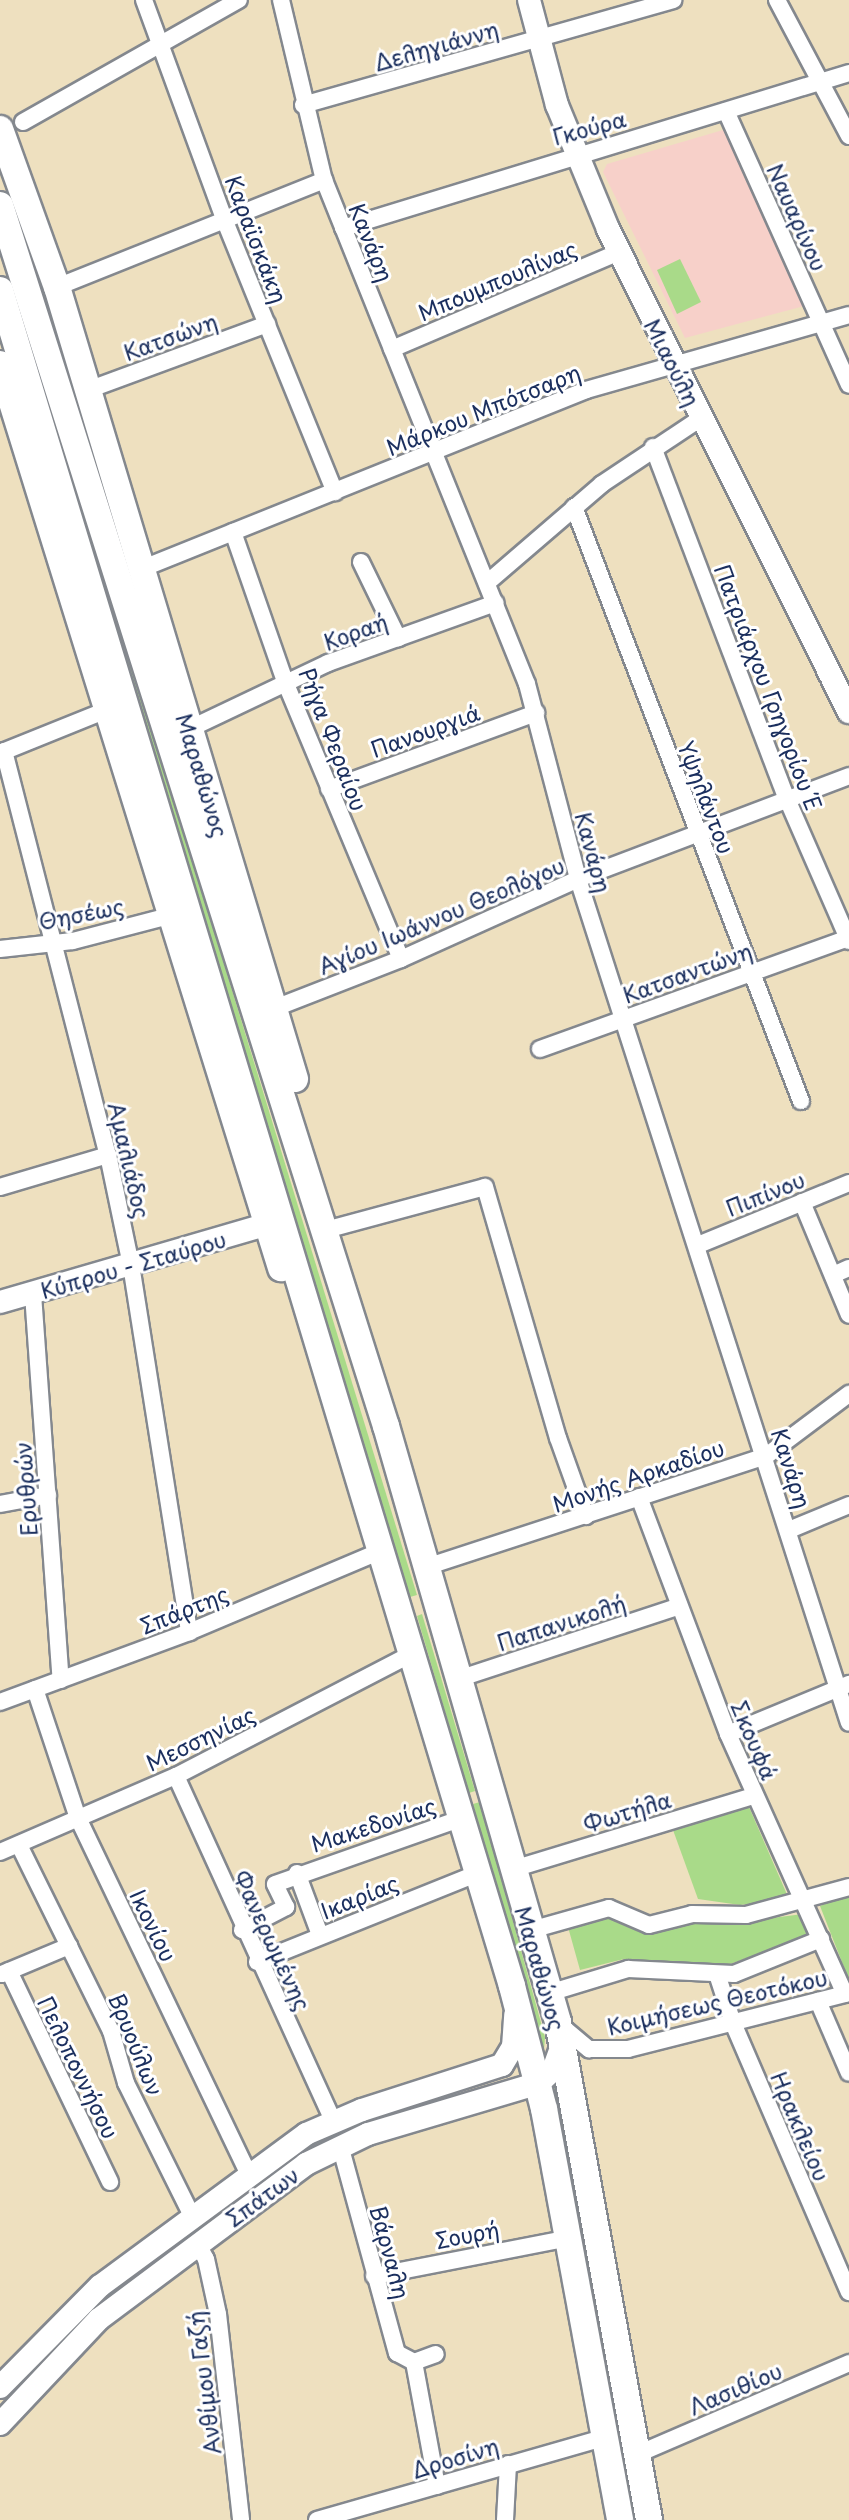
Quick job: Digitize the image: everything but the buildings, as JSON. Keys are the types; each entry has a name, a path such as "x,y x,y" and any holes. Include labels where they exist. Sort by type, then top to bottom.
{"main road":[{"name":"Μιαούλη","path":"529,0 575,153 619,252 849,712"},
{"name":"Μαραθώνος","path":"11,125 141,569 275,1008 378,1369 386,1426"},
{"name":"Μαραθώνος","path":"0,205 386,1426 549,1993 560,2034 649,2520"},
{"name":"Μαραθώνος","path":"0,290 360,1473 539,2083 620,2520"},
{"name":"Μαραθώνος","path":"0,364 8,416 109,709 169,916 265,1225 360,1473"},
{"name":"Κύπρου - Σταύρου","path":"0,1302 265,1225"},
{"name":"Σπάτων","path":"0,2387 81,2302 192,2216 333,2120 480,2075 502,2065 513,2047 512,1986"},
{"path":"539,2083 553,2070 560,2034"},
{"name":"Σπάτων","path":"0,2424 84,2332 197,2243 340,2145 539,2083"}],"street":[{"name":"Καραϊσκάκη","path":"144,0 224,219 335,492"},
{"path":"11,125 239,0"},
{"name":"Κανάρη","path":"281,0 303,105 324,180 496,603 536,713 578,879 789,1530 843,1686 849,1723"},
{"name":"Δεληγιάννη","path":"303,105 673,0"},
{"path":"777,0 849,136"},
{"name":"Γκούρα","path":"343,228 575,153 849,73"},
{"name":"Ναυαρίνου","path":"726,111 849,385"},
{"path":"57,287 324,180"},
{"name":"Μπουμπουλίνας","path":"392,349 619,252"},
{"name":"Μάρκου Μπότσαρη","path":"141,569 586,390 849,315"},
{"name":"Κατσώνη","path":"88,390 267,324"},
{"path":"487,583 574,507 653,447 701,418"},
{"name":"Πατριάρχου Γρηγορίου Ε΄","path":"653,447 787,799 849,939"},
{"name":"Υψηλάντου","path":"574,507 696,834 801,1101"},
{"name":"Ρήγα Φεραίου","path":"233,532 286,684 401,959"},
{"path":"361,562 398,638"},
{"name":"Κοραή","path":"189,729 286,684 398,638 496,603"},
{"path":"2,752 109,709"},
{"name":"Πανουργιά","path":"329,789 536,713"},
{"name":"Αμαλιάδος","path":"2,752 108,1155 131,1265 189,1632"},
{"name":"Αγίου Ιωάννου Θεολόγου","path":"275,1008 401,959 578,879 849,776"},
{"name":"Θησέως","path":"0,949 53,944 169,916"},
{"name":"Κατσαντώνη","path":"540,1049 849,939"},
{"path":"0,1187 108,1155"},
{"name":"Πιπίνου","path":"698,1245 849,1183"},
{"path":"337,1227 485,1187 558,1438 586,1516"},
{"path":"802,1202 849,1315"},
{"path":"833,1275 849,1268"},
{"name":"Ερυθρών","path":"33,1294 61,1680"},
{"name":"Μονής Αρκαδίου","path":"426,1567 766,1456 849,1394"},
{"path":"0,1504 48,1495"},
{"name":"Σκουφά","path":"639,1497 677,1607 728,1734 802,1904 847,1993"},
{"path":"789,1530 849,1505"},
{"name":"Σπάρτης","path":"0,1702 189,1632 383,1550"},
{"name":"Παπανικολή","path":"458,1679 677,1607"},
{"name":"Μεσσηνίας","path":"0,1852 176,1776 413,1653"},
{"path":"728,1734 843,1686"},
{"name":"Ικονίου","path":"35,1689 78,1818 249,2175"},
{"name":"Φανερωμένης","path":"176,1776 242,1930 333,2120"},
{"name":"Φωτήλα","path":"513,1869 754,1796"},
{"name":"Μακεδονίας","path":"286,1907 275,1884 297,1873 462,1818"},
{"name":"Βρυούλων","path":"19,1845 111,2031 126,2083 192,2216"},
{"name":"Μακεδονίας","path":"297,1873 320,1935"},
{"name":"Ικαρίας","path":"257,1962 478,1873"},
{"path":"531,1930 609,1908 649,1925 692,1914 746,1915 802,1904 849,1887"},
{"path":"242,1930 306,1897"},
{"path":"549,1993 628,1969 734,1974 821,1939"},
{"path":"4,1973 69,1946"},
{"name":"Πελοποννήσου","path":"4,1973 110,2182"},
{"name":"Ηρακλείου","path":"717,1974 733,2023 849,2292"},
{"name":"Κοιμήσεως Θεοτόκου","path":"560,2034 604,2051 733,2023 847,1993"},
{"path":"818,2001 849,2073"},
{"name":"Βάρναλη","path":"340,2145 397,2353 414,2362 437,2486"},
{"name":"Σουρή","path":"374,2276 569,2238"},
{"name":"Ανθίμου Γαζή","path":"197,2243 209,2268 218,2314 241,2520"},
{"path":"414,2362 436,2354"},
{"name":"Λασιθίου","path":"638,2454 849,2363"},
{"name":"Δροσίνη","path":"326,2519 606,2437"},
{"path":"505,2520 508,2464"}],"shaded area":[{"path":"723,130 730,133 808,305 685,338 603,172 607,164"}],"green space":[{"path":"0,238 417,1595 410,1597 0,254"},
{"path":"680,259 701,302 677,314 657,270"},
{"path":"422,1614 475,1791 469,1793 417,1616"},
{"path":"480,1802 545,2037 544,2050 473,1804"},
{"path":"749,1807 789,1899 740,1905 698,1899 673,1830"},
{"path":"849,1894 849,1980 820,1906"},
{"path":"803,1914 812,1935 727,1965 624,1959 580,1970 568,1927 614,1917 640,1932 700,1920 747,1921"},
{"path":"553,2079 611,2360 548,2088"}]}
